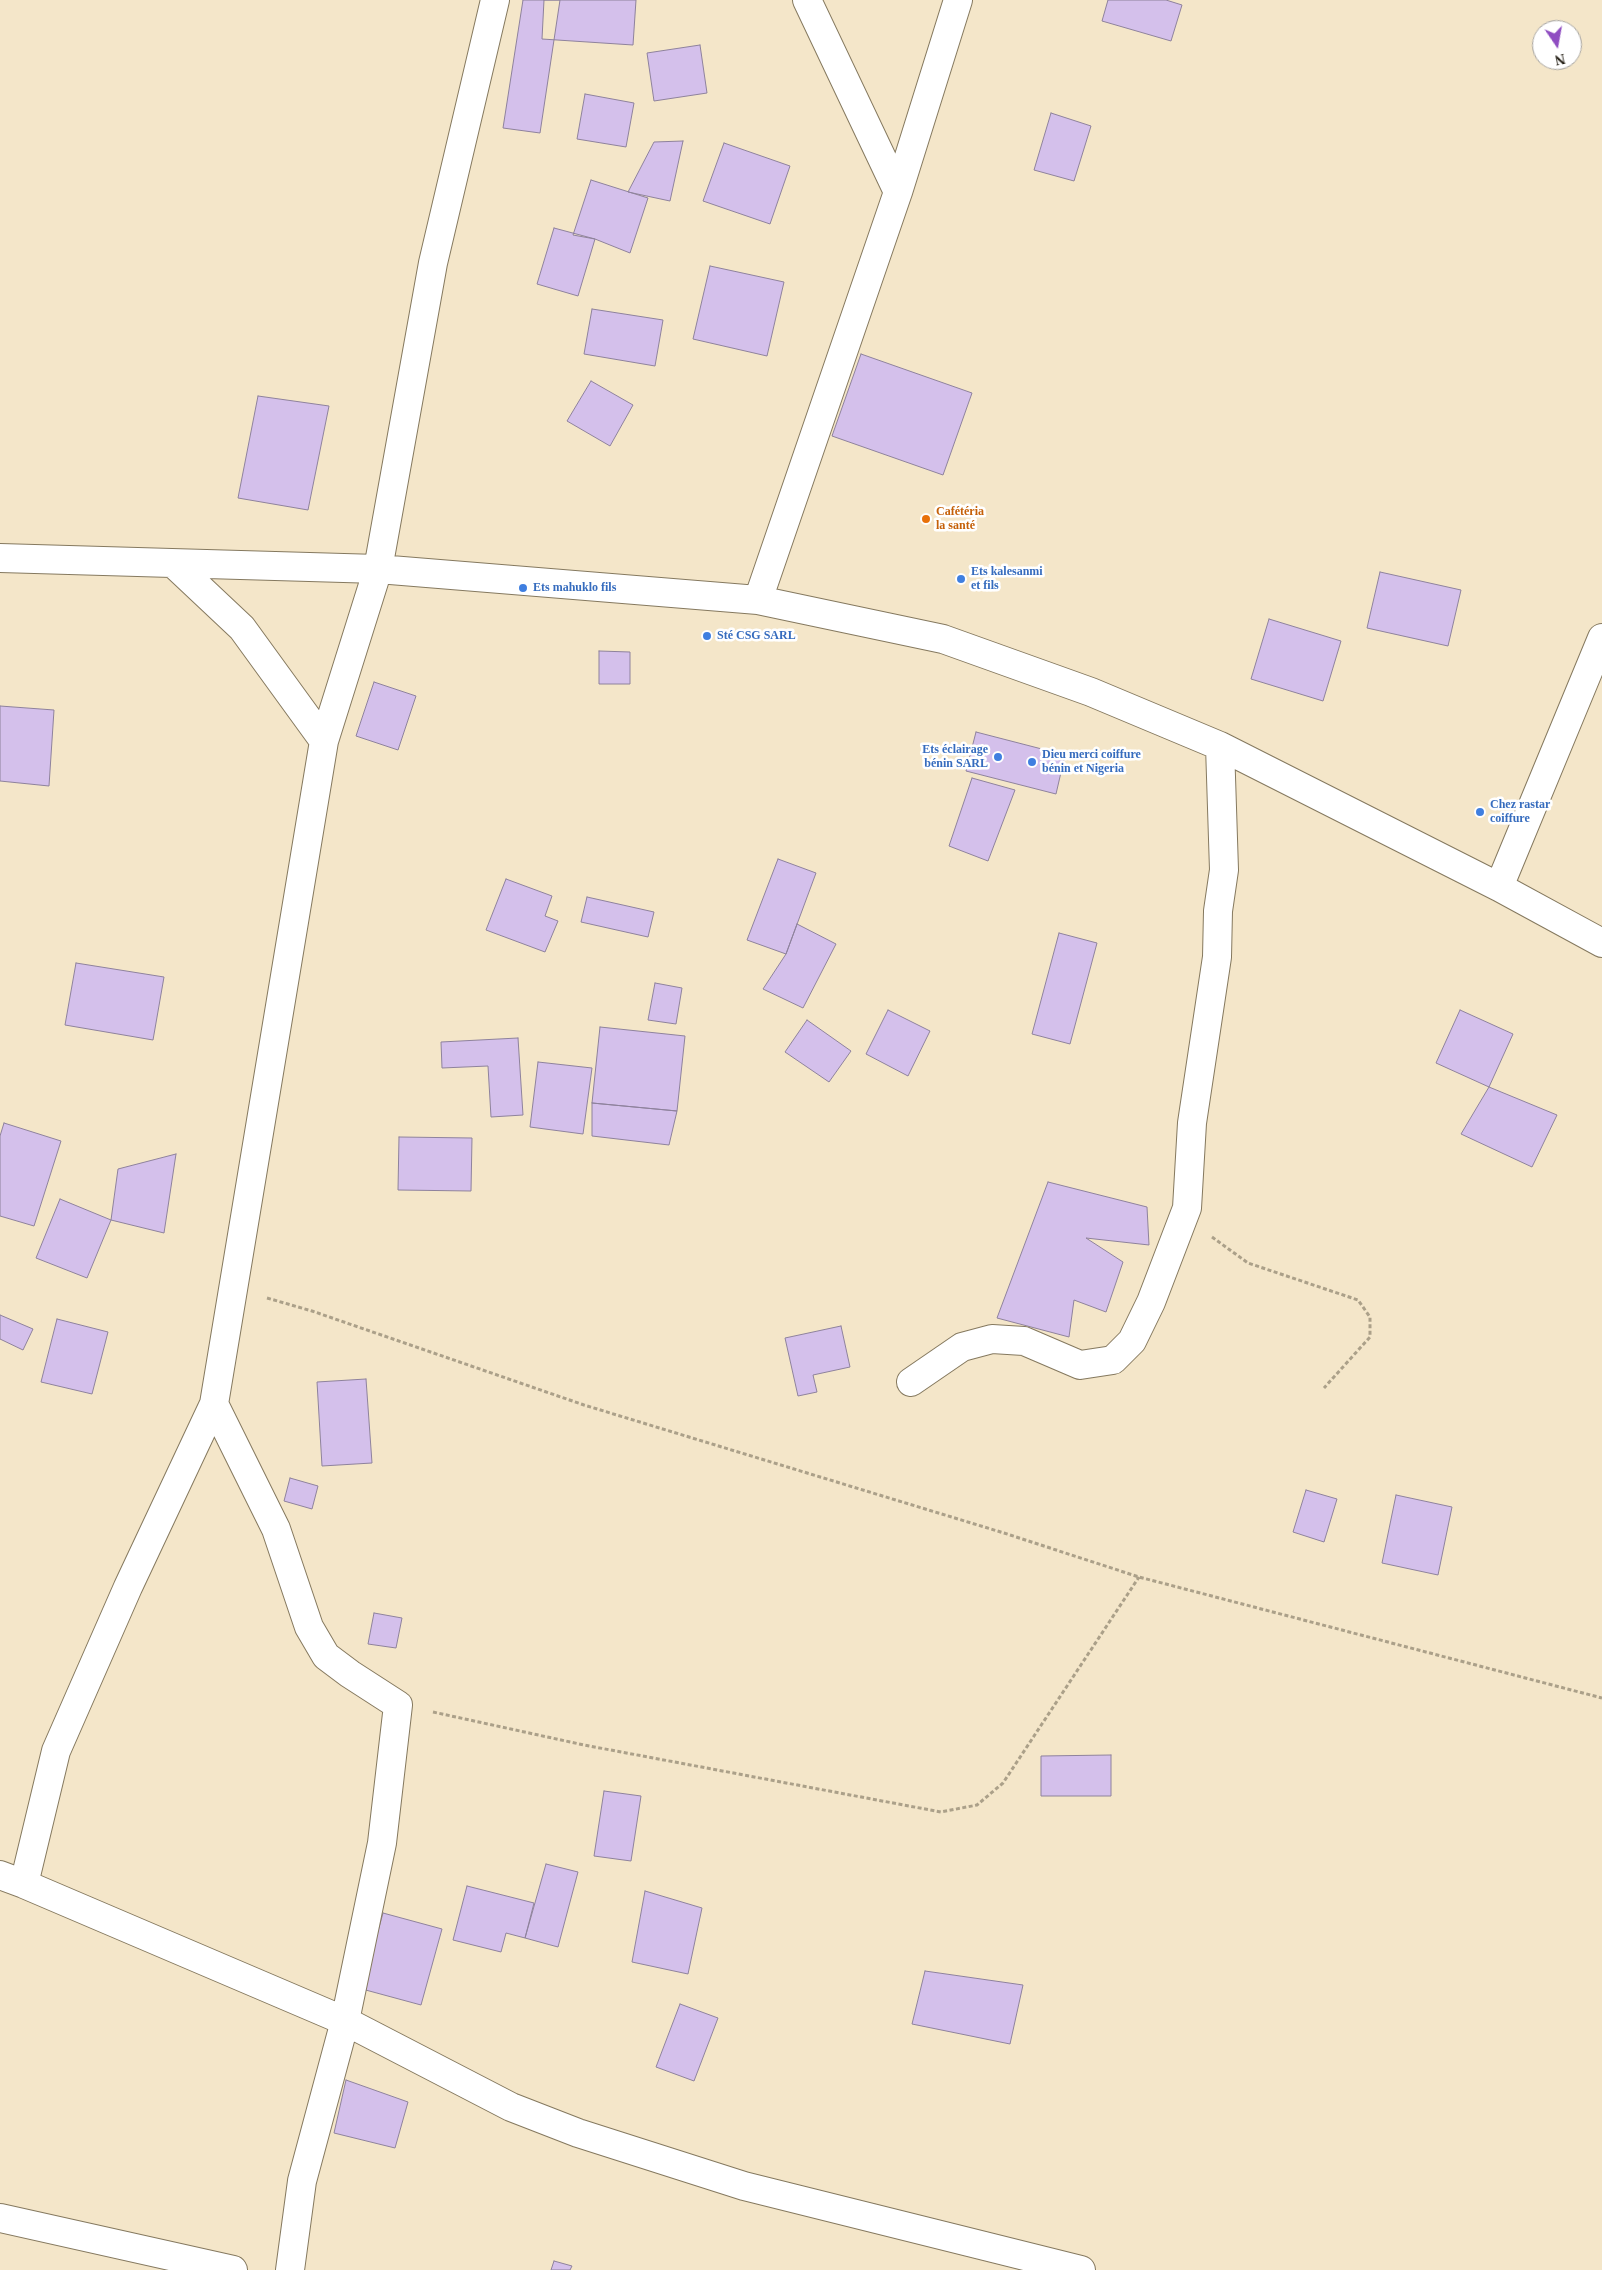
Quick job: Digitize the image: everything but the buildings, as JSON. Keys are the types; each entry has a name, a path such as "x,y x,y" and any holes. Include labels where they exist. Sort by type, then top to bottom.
{"street":[{"path":"495,0 433,263 378,569 324,741 214,1404 128,1587 56,1751 12,1880 345,2021 511,2107 578,2133 744,2186 1081,2270"},
{"path":"807,0 898,192"},
{"path":"758,600 898,192 958,0"},
{"path":"0,558 378,569 758,600 943,640 1091,692 1220,746 1499,887 1602,943"},
{"path":"174,564 242,628 324,741"},
{"path":"1499,887 1602,638"},
{"path":"910,1382 962,1347 992,1339 1024,1341 1080,1365 1113,1360 1132,1341 1151,1302 1187,1208 1192,1123 1217,958 1218,911 1224,870 1220,746"},
{"path":"214,1404 276,1529 309,1627 326,1656 398,1705 382,1843 345,2021 302,2181 290,2270"},
{"path":"0,2218 233,2270"}],"path":[{"path":"1187,1208 1210,1236 1248,1263 1358,1300 1370,1317 1370,1337 1324,1388"},
{"path":"233,1289 312,1311 584,1405 1004,1533 1139,1577 1602,1698"},
{"path":"398,1705 584,1745 941,1812 977,1805 1003,1783 1139,1577"}],"place":[{"name":"Cafétéria la santé","path":"926,519"},
{"name":"Ets kalesanmi et fils","path":"961,579"},
{"name":"Ets mahuklo fils","path":"523,588"},
{"name":"Sté CSG SARL","path":"707,636"},
{"name":"Ets éclairage bénin SARL","path":"998,757"},
{"name":"Dieu merci coiffure bénin et Nigeria","path":"1032,762"},
{"name":"Chez rastar coiffure","path":"1480,812"}]}
